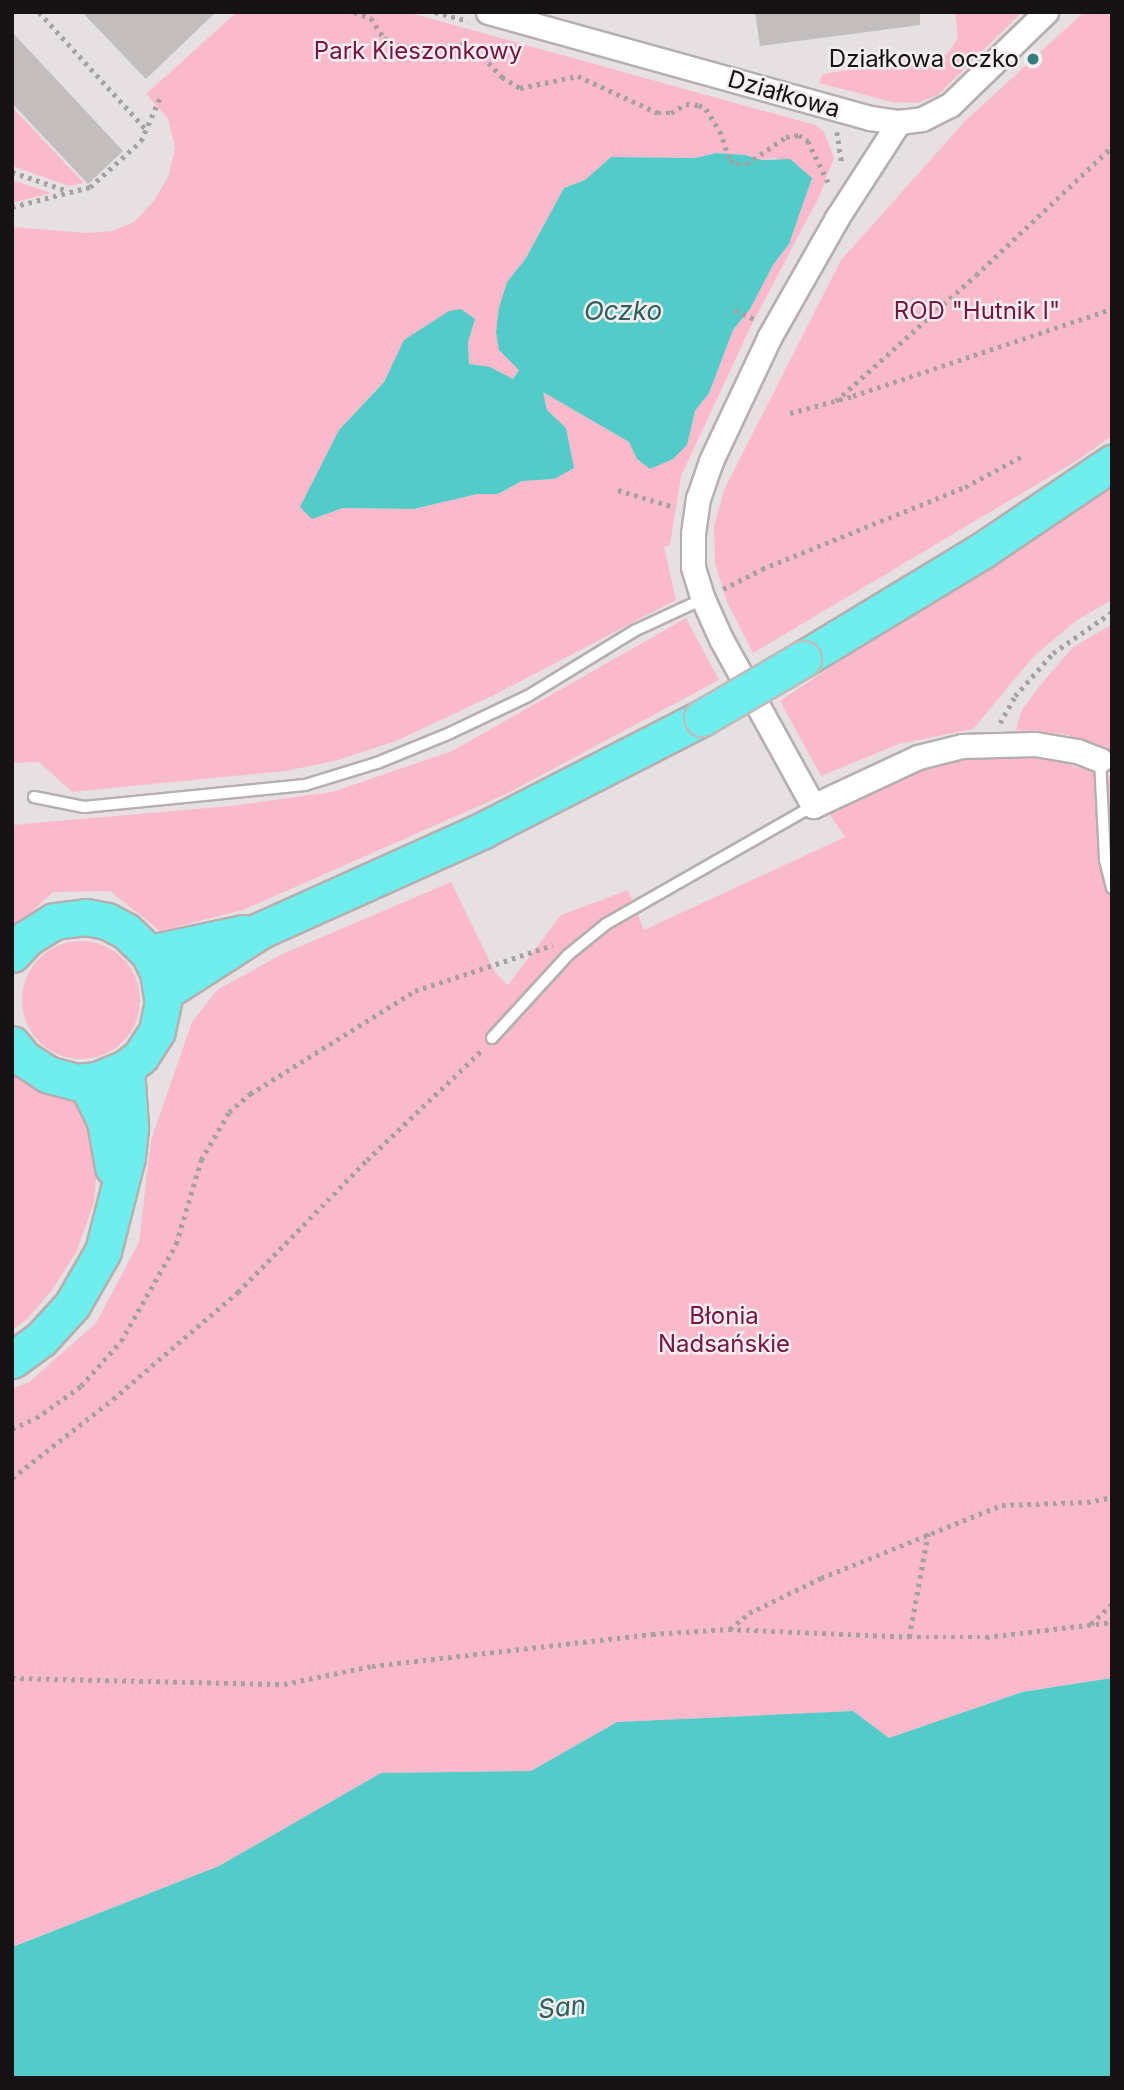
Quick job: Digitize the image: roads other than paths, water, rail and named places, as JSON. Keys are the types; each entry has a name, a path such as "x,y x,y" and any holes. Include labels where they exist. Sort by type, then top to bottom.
{"main road":[{"path":"163,993 261,930 484,830 702,718 983,550 1112,463"},
{"path":"12,954 27,937 44,926 65,919 86,917 117,925 135,937 149,953 158,972 163,993 162,1012 153,1040 126,1068 107,1077 86,1082 67,1081 40,1071 24,1059 12,1044"},
{"path":"149,953 261,930"},
{"path":"12,1360 49,1331 80,1294 103,1251 117,1204 130,1134 126,1068"},
{"path":"86,1082 100,1106 108,1131 117,1204"}],"street":[{"name":"Działkowa","path":"488,12 870,118 899,122 922,119 950,105 1046,12"},
{"path":"899,122 837,218 770,336 711,461 696,512 693,567 703,599 721,639 813,806 918,757 962,746 995,744 1058,747 1106,762"}],"lane":[{"path":"34,797 84,807 305,785 377,763 484,717 528,695 634,631 703,599"},
{"path":"1106,762 1105,860 1112,888"},
{"path":"492,1038 568,955 606,924 813,806"}],"water":[{"name":"Oczko","path":"716,153 745,155 762,160 790,159 812,178 789,244 773,265 750,309 733,330 709,393 695,411 687,445 673,459 650,469 637,459 629,442 543,392 547,410 566,428 574,468 554,479 522,481 498,494 477,494 414,509 343,508 312,519 300,507 339,430 384,382 404,340 449,311 461,309 475,319 468,342 469,364 490,367 513,379 519,370 499,350 496,332 499,308 507,282 526,258 564,188 585,180 611,157 696,158"},
{"name":"San","path":"1112,1678 1112,2078 12,2078 12,1943 15,1946 219,1866 381,1773 531,1771 617,1722 853,1711 889,1738 1022,1692"}],"place":[{"name":"Działkowa oczko","path":"1033,59"}],"park label":[{"name":"Park Kieszonkowy","path":"418,51"},
{"name":"ROD \"Hutnik I\"","path":"977,311"},
{"name":"Błonia Nadsańskie","path":"724,1330"}]}
